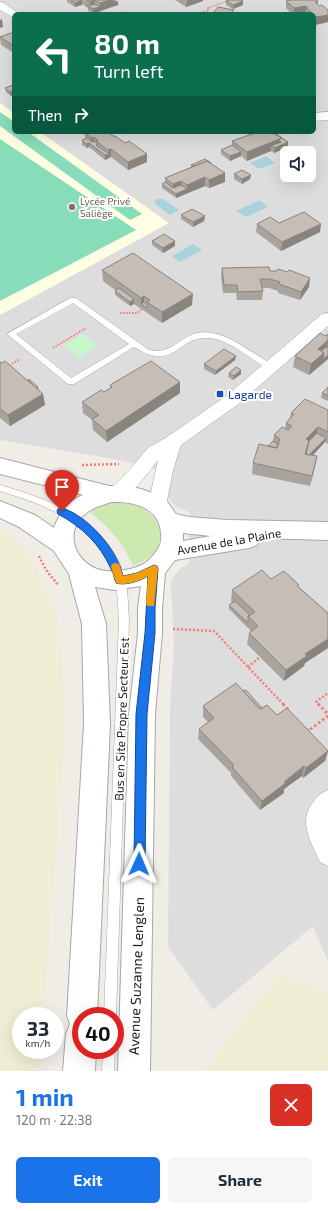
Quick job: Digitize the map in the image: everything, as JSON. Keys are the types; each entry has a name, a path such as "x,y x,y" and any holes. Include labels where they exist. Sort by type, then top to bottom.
{"street":[{"path":"0,5 12,14"},
{"path":"316,117 328,116"},
{"path":"82,1007 97,724 94,624 79,570 66,556 62,545 64,525 70,516 87,502 112,494 130,481 154,453 173,442 230,401 328,318"},
{"path":"163,513 165,464 173,442"},
{"path":"0,466 112,494"},
{"name":"Avenue de la Plaine","path":"112,494 138,496 163,513 189,526 290,531 328,531"},
{"path":"0,509 27,521 62,545"},
{"name":"Avenue Suzanne Lenglen","path":"134,1071 142,714 150,633 150,608 161,561 172,539 171,526 163,513"},
{"name":"Avenue de la Plaine","path":"79,570 91,576 105,580 119,581 139,577 161,561 290,531"},
{"path":"328,801 317,816 318,829 328,854"},
{"path":"79,1071 80,1059"}],"lane":[{"path":"134,344 71,382 11,334 72,300 134,344 144,352 160,354 168,352 197,336 208,334 222,338 271,367"},
{"name":"Bus en Site Propre Secteur Est","path":"0,488 53,507 80,522 102,543 117,570 124,621 110,1007"},
{"path":"108,1071 109,1059"}],"path":[{"path":"204,12 210,10 207,8 230,0 232,2"},
{"path":"3,369 27,355 44,353 95,323 121,313 137,313 142,310"},
{"path":"70,337 73,340"},
{"path":"81,465 126,463"},
{"path":"46,570 61,588"},
{"path":"173,629 214,631 293,715"},
{"path":"248,667 260,657"},
{"path":"305,733 328,715 316,702 328,693"},
{"path":"303,725 308,731"}],"shaded area":[{"path":"0,0 328,0 328,962 313,926 213,1010 168,947 170,711 174,643 171,587 172,580 180,569 189,563 189,512 178,508 167,498 165,472 120,460 0,440"},
{"name":"Lycée Privé Saliège","path":"0,103 12,112 12,134 43,134 169,223 0,315"},
{"path":"0,530 13,536 35,565 58,617 63,673 64,746 44,1007 12,1007 12,1059 40,1059 39,1071 0,1071"},
{"path":"279,974 328,992 328,1071 204,1071"}],"green space":[{"path":"0,112 12,121 12,134 31,134 142,214 130,220 0,126"},
{"name":"Lycée Privé Saliège","path":"0,139 136,230 0,301"},
{"path":"82,334 98,346 79,357 64,345"},
{"path":"117,502 133,504 145,510 154,518 160,528 160,539 157,549 148,558 133,566 125,550 115,536 90,512 103,505"}],"water":[{"path":"266,156 275,163 260,169 250,163"},
{"path":"156,199 163,199 179,210 170,215 154,203"},
{"path":"260,200 268,207 246,217 236,211"},
{"path":"193,244 202,250 180,262 172,256"}],"building":[{"path":"71,0 82,0 75,3"},
{"path":"94,0 110,0 100,3"},
{"path":"317,0 318,2 315,2 319,6 322,5 328,10 328,15 316,17 316,12 311,12 306,8 308,8 306,6 294,8 286,1"},
{"path":"226,1 243,1 233,5"},
{"path":"95,4 100,7 93,9 87,6"},
{"path":"218,7 234,10 232,12 214,12"},
{"path":"12,33 12,45 0,37"},
{"path":"12,85 12,91 10,92 5,88"},
{"path":"87,134 110,134 125,143 129,141 147,154 128,162 111,149 108,150 96,141 98,140 93,137 91,138"},
{"path":"252,134 275,134 282,138 247,152 232,141"},
{"path":"87,138 92,142 94,141 98,144 96,145 109,154 105,155 89,143 86,144 82,140"},
{"path":"282,138 288,142 275,148 271,146 281,142 278,140"},
{"path":"232,145 241,152 230,156 221,150"},
{"path":"205,159 211,163 207,161 194,166 191,165"},
{"path":"207,161 225,173 209,180 205,177 187,185 181,181 173,184 165,178"},
{"path":"242,170 251,175 242,179 234,174"},
{"path":"165,182 173,188 181,185 187,189 176,194 162,184"},
{"path":"192,209 205,216 193,222 181,215"},
{"path":"304,212 321,224 282,242 257,224 270,217 279,223"},
{"path":"164,234 175,241 163,248 152,241"},
{"path":"133,253 193,294 162,312 147,302 150,300 144,296 141,298 102,270"},
{"path":"269,267 270,271 277,271 278,269 287,272 289,270 310,278 301,292 270,279 260,279 263,291 238,292 237,285 224,285 222,268"},
{"path":"119,288 134,299 130,302 115,291"},
{"path":"144,302 147,305 147,308 141,304"},
{"path":"320,333 325,336 328,334 328,340 318,349 324,353 311,364 295,356"},
{"path":"328,346 328,355 323,359 324,353 321,351"},
{"path":"224,349 236,356 216,371 204,364"},
{"path":"5,361 43,394 8,415 0,409 0,362 2,363"},
{"path":"151,361 180,382 106,431 92,419 99,415 82,402 101,390 104,392 112,387 110,385"},
{"path":"236,367 241,370 234,376 229,373"},
{"path":"29,379 38,387 36,388 28,380"},
{"path":"328,387 328,396 322,393"},
{"path":"305,399 328,410 328,432 318,427 306,439 309,441 305,454 317,456 312,476 253,463 259,444 277,448 280,439 274,435 282,427 288,430 292,426 286,423 294,414 291,413"},
{"path":"317,433 326,438 309,455 306,454 309,441"},
{"path":"273,441 278,444 277,448 268,446"},
{"path":"262,570 271,579 284,571 299,585 297,586 328,613 328,639 305,654 307,656 286,670 249,633 258,626 248,616 255,612 232,590"},
{"path":"235,601 250,615 248,616 248,623 229,605"},
{"path":"236,683 260,709 267,705 277,715 287,708 328,751 306,768 304,766 284,782 286,783 262,801 232,767 234,765 199,729 214,718 203,706"},
{"path":"246,690 262,708 260,709 243,691"}],"slow traffic":[{"path":"116,567 119,581 139,577 154,569 151,603"}],"place":[{"name":"Lycée Privé Saliège","path":"72,207"},
{"name":"Lagarde","path":"220,394"}],"route":[{"path":"62,511 80,522 102,543 117,570 119,581 139,577 154,569 150,608 150,633 142,714 139,864"}]}
